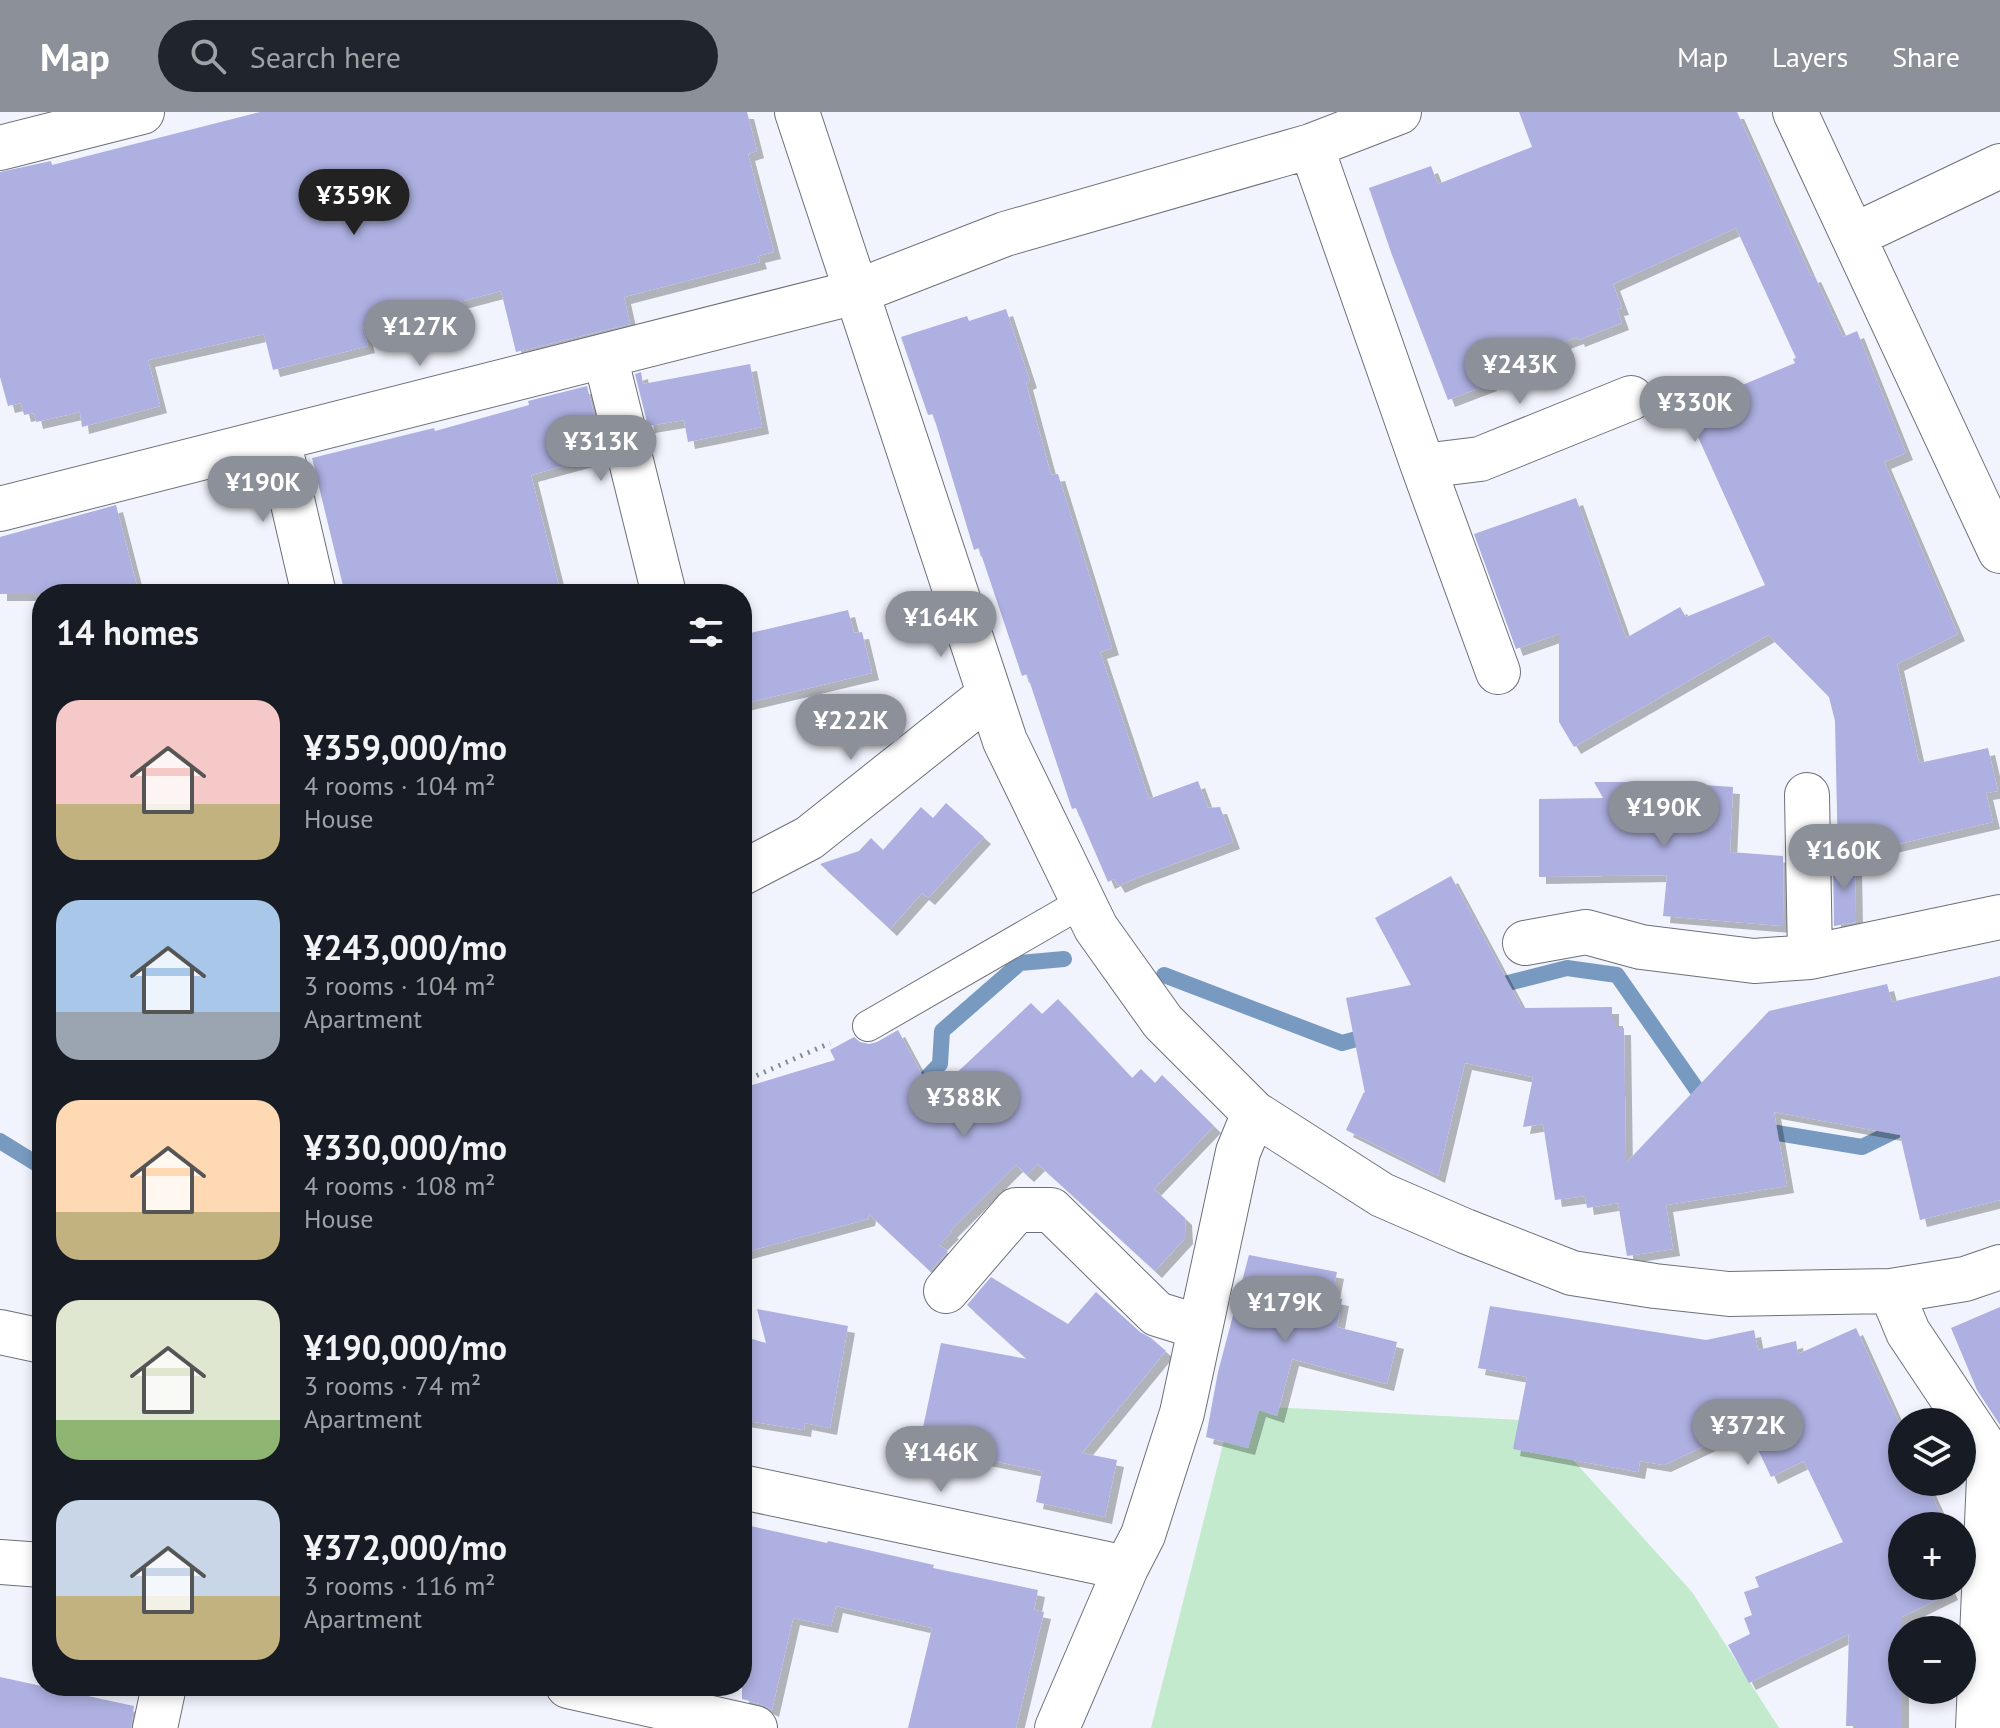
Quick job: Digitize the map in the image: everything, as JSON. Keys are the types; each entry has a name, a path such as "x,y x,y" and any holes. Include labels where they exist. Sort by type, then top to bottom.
{"street":[{"path":"0,148 142,112"},
{"path":"797,112 1005,741 1096,928 1163,1022 1254,1113 1382,1195 1572,1273 1729,1294 1891,1291 1965,1279 2000,1267"},
{"path":"0,509 856,292 1005,234 1311,146 1399,112"},
{"path":"1795,112 2000,551"},
{"path":"1311,146 1498,672"},
{"path":"1853,236 2000,166"},
{"path":"605,356 662,584"},
{"path":"1423,466 1480,459 1631,398"},
{"path":"278,439 312,584"},
{"path":"752,868 809,838 989,695"},
{"path":"1807,795 1810,957"},
{"path":"1525,943 1586,932 1641,947 1754,961 1810,957 2000,917"},
{"path":"1057,1728 1143,1535 1182,1413 1238,1152 1254,1113"},
{"path":"946,1291 1016,1210 1051,1210 1157,1314 1199,1327"},
{"path":"1891,1291 1908,1332 1990,1455 1978,1728"},
{"path":"0,1332 32,1339"},
{"path":"752,1489 1126,1568"},
{"path":"0,1562 32,1564"},
{"path":"155,1728 162,1696"},
{"path":"613,1696 755,1728"}],"lane":[{"path":"868,1026 1083,902"}],"path":[{"path":"752,1078 868,1026"}],"green space":[{"path":"1233,1405 1538,1421 1692,1592 1779,1728 1151,1728"}],"building":[{"path":"260,112 747,112 757,151 748,154 774,252 758,256 760,262 624,297 630,324 516,352 501,291 363,327 368,346 273,370 264,334 148,360 160,406 82,427 80,412 36,422 34,413 24,415 21,403 8,406 0,377 0,172 51,161 52,165"},
{"path":"1519,112 1737,112 1811,276 1814,275 1843,337 1857,331 1906,453 1884,462 1958,634 1897,664 1919,763 1988,748 1998,791 1986,793 1993,822 1838,858 1835,721 1829,697 1768,635 1574,747 1559,722 1559,634 1516,649 1474,534 1576,498 1626,638 1680,607 1686,617 1765,585 1693,426 1715,419 1709,399 1795,363 1793,359 1796,358 1736,228 1613,284 1622,308 1617,309 1622,323 1485,371 1490,384 1448,400 1369,188 1431,166 1438,184 1532,147"},
{"path":"1006,309 1030,381 1026,383 1051,475 1058,474 1112,648 1100,652 1149,799 1198,781 1208,808 1220,807 1233,842 1118,886 1114,879 1108,882 1076,808 1072,809 1027,674 1022,676 979,548 974,550 933,414 928,415 901,337 967,316 969,321"},
{"path":"750,364 762,427 688,442 684,420 648,426 635,374 641,372 643,384"},
{"path":"587,386 599,435 591,437 597,457 531,475 558,584 343,584 312,458 434,428 435,431 529,405 528,401"},
{"path":"116,505 136,584 32,584 32,594 0,594 0,537"},
{"path":"848,610 854,633 862,632 872,673 752,702 752,633"},
{"path":"1594,782 1733,787 1730,852 1783,856 1784,926 1663,916 1667,875 1539,877 1539,799 1603,798"},
{"path":"946,803 984,837 928,898 922,893 890,929 820,864 859,851 871,838 883,850 921,807 933,818"},
{"path":"1833,859 1855,861 1856,922 1834,926"},
{"path":"1451,876 1522,1008 1612,1007 1616,1028 1624,1028 1626,1163 1769,1011 1887,984 1892,1002 2000,976 2000,1200 1920,1220 1900,1135 1774,1112 1787,1186 1666,1205 1673,1249 1627,1256 1618,1203 1587,1208 1585,1196 1555,1200 1543,1124 1523,1127 1533,1077 1465,1063 1438,1176 1346,1130 1365,1093 1346,998 1411,985 1375,918"},
{"path":"1058,999 1132,1078 1141,1069 1155,1083 1162,1075 1214,1126 1154,1189 1185,1218 1186,1237 1155,1271 1038,1164 1027,1175 1016,1165 950,1231 939,1245 948,1251 930,1271 869,1214 868,1219 752,1250 752,1085 835,1060 830,1050 854,1037 869,1044 898,1030 933,1095 1031,1003 1042,1014"},
{"path":"1249,1255 1337,1272 1332,1297 1342,1299 1337,1327 1397,1342 1387,1384 1292,1359 1277,1416 1259,1410 1248,1448 1206,1437 1218,1372"},
{"path":"991,1277 1068,1324 1096,1292 1166,1351 1082,1453 1117,1460 1105,1517 1036,1502 1042,1471 919,1446 941,1343 1027,1359 967,1305"},
{"path":"1490,1306 1706,1340 1754,1330 1758,1350 1796,1341 1798,1354 1856,1328 1892,1408 1888,1408 1888,1496 1932,1496 1940,1512 1888,1512 1888,1600 1937,1600 1904,1616 1888,1616 1888,1704 1902,1704 1902,1728 1846,1726 1849,1634 1749,1683 1728,1645 1750,1634 1744,1618 1752,1615 1744,1592 1759,1587 1755,1577 1843,1542 1804,1461 1771,1477 1747,1426 1664,1465 1640,1461 1638,1472 1513,1449 1527,1377 1478,1368"},
{"path":"2000,1307 2000,1425 1977,1390 1951,1328"},
{"path":"757,1309 848,1326 830,1428 805,1423 804,1430 752,1422 752,1339 766,1343"},
{"path":"752,1526 1038,1590 1034,1610 1044,1612 1016,1728 908,1728 932,1628 836,1606 831,1626 793,1618 772,1710 742,1699 742,1696 752,1696"},
{"path":"0,1677 32,1684 32,1696 88,1696 134,1706 131,1728 0,1728"}],"waterway":[{"path":"911,1094 940,1064 942,1031 1020,963 1064,959"},
{"path":"1489,992 1500,985 1567,968 1617,975 1709,1107"},
{"path":"1164,975 1342,1043 1375,1034"},
{"path":"1759,1130 1862,1147 1909,1124"},
{"path":"0,1141 32,1161"}]}
